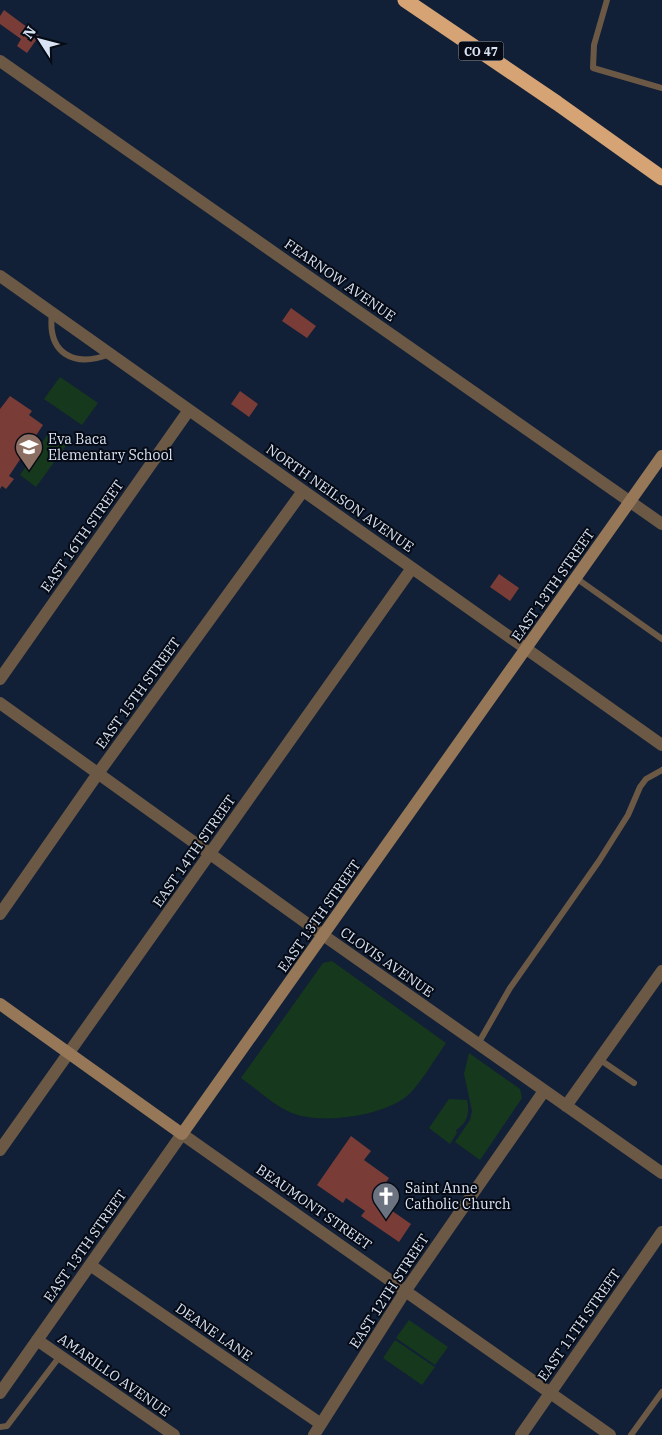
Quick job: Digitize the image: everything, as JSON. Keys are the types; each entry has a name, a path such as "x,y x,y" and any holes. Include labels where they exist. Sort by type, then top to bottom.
{"highway":[{"name":"CO 47","path":"405,0 662,178"}],"street":[{"name":"FEARNOW AVENUE","path":"0,62 662,524"},
{"name":"NORTH NEILSON AVENUE","path":"0,276 662,745"},
{"name":"EAST 16TH STREET","path":"0,679 189,410"},
{"name":"EAST 13TH STREET","path":"0,1393 662,456"},
{"name":"EAST 15TH STREET","path":"0,914 99,772 303,491"},
{"name":"EAST 14TH STREET","path":"0,1150 70,1054 412,568"},
{"name":"CLOVIS AVENUE","path":"0,704 99,772 323,935 662,1173"},
{"path":"566,1106 662,971"},
{"name":"BEAUMONT STREET","path":"0,1004 610,1435"},
{"name":"EAST 12TH STREET","path":"314,1435 406,1290 544,1091"},
{"name":"EAST 11TH STREET","path":"521,1435 662,1232"},
{"name":"DEANE LANE","path":"90,1265 321,1424"},
{"name":"AMARILLO AVENUE","path":"37,1340 174,1435"}],"lane":[{"path":"607,0 594,45 593,68 662,88"},
{"path":"52,313 50,325 53,338 69,357 88,361 110,354"},
{"path":"576,578 662,639"},
{"path":"478,1044 510,988 599,860 628,814 640,786 646,779 662,770"},
{"path":"599,1060 634,1084"},
{"path":"0,1427 7,1426 60,1356"},
{"path":"631,1435 662,1392"}],"green space":[{"path":"60,377 98,403 82,425 44,399"},
{"path":"50,431 68,443 36,487 20,475"},
{"path":"332,961 446,1043 417,1085 407,1096 396,1103 383,1109 351,1116 335,1118 304,1117 279,1106 241,1078 323,963"},
{"path":"469,1053 520,1089 522,1098 480,1160 455,1142 470,1120 472,1111 464,1074"},
{"path":"449,1099 467,1100 468,1110 467,1118 456,1130 457,1133 450,1144 429,1128"},
{"path":"409,1320 448,1347 435,1365 396,1338"},
{"path":"395,1340 435,1367 422,1385 383,1358"}],"building":[{"path":"4,10 39,36 27,53 17,46 21,39 0,24 0,16"},
{"path":"291,308 316,326 307,338 282,321"},
{"path":"240,391 258,404 249,417 231,404"},
{"path":"10,396 32,411 29,415 43,425 9,476 14,479 6,489 2,486 0,489 0,409"},
{"path":"499,574 519,588 510,601 490,587"},
{"path":"351,1136 371,1151 364,1160 389,1178 375,1199 411,1224 399,1242 361,1216 365,1211 346,1198 343,1203 317,1185"}],"place":[{"name":"Eva Baca Elementary School","path":"29,471"},
{"name":"Saint Anne Catholic Church","path":"386,1220"}]}
